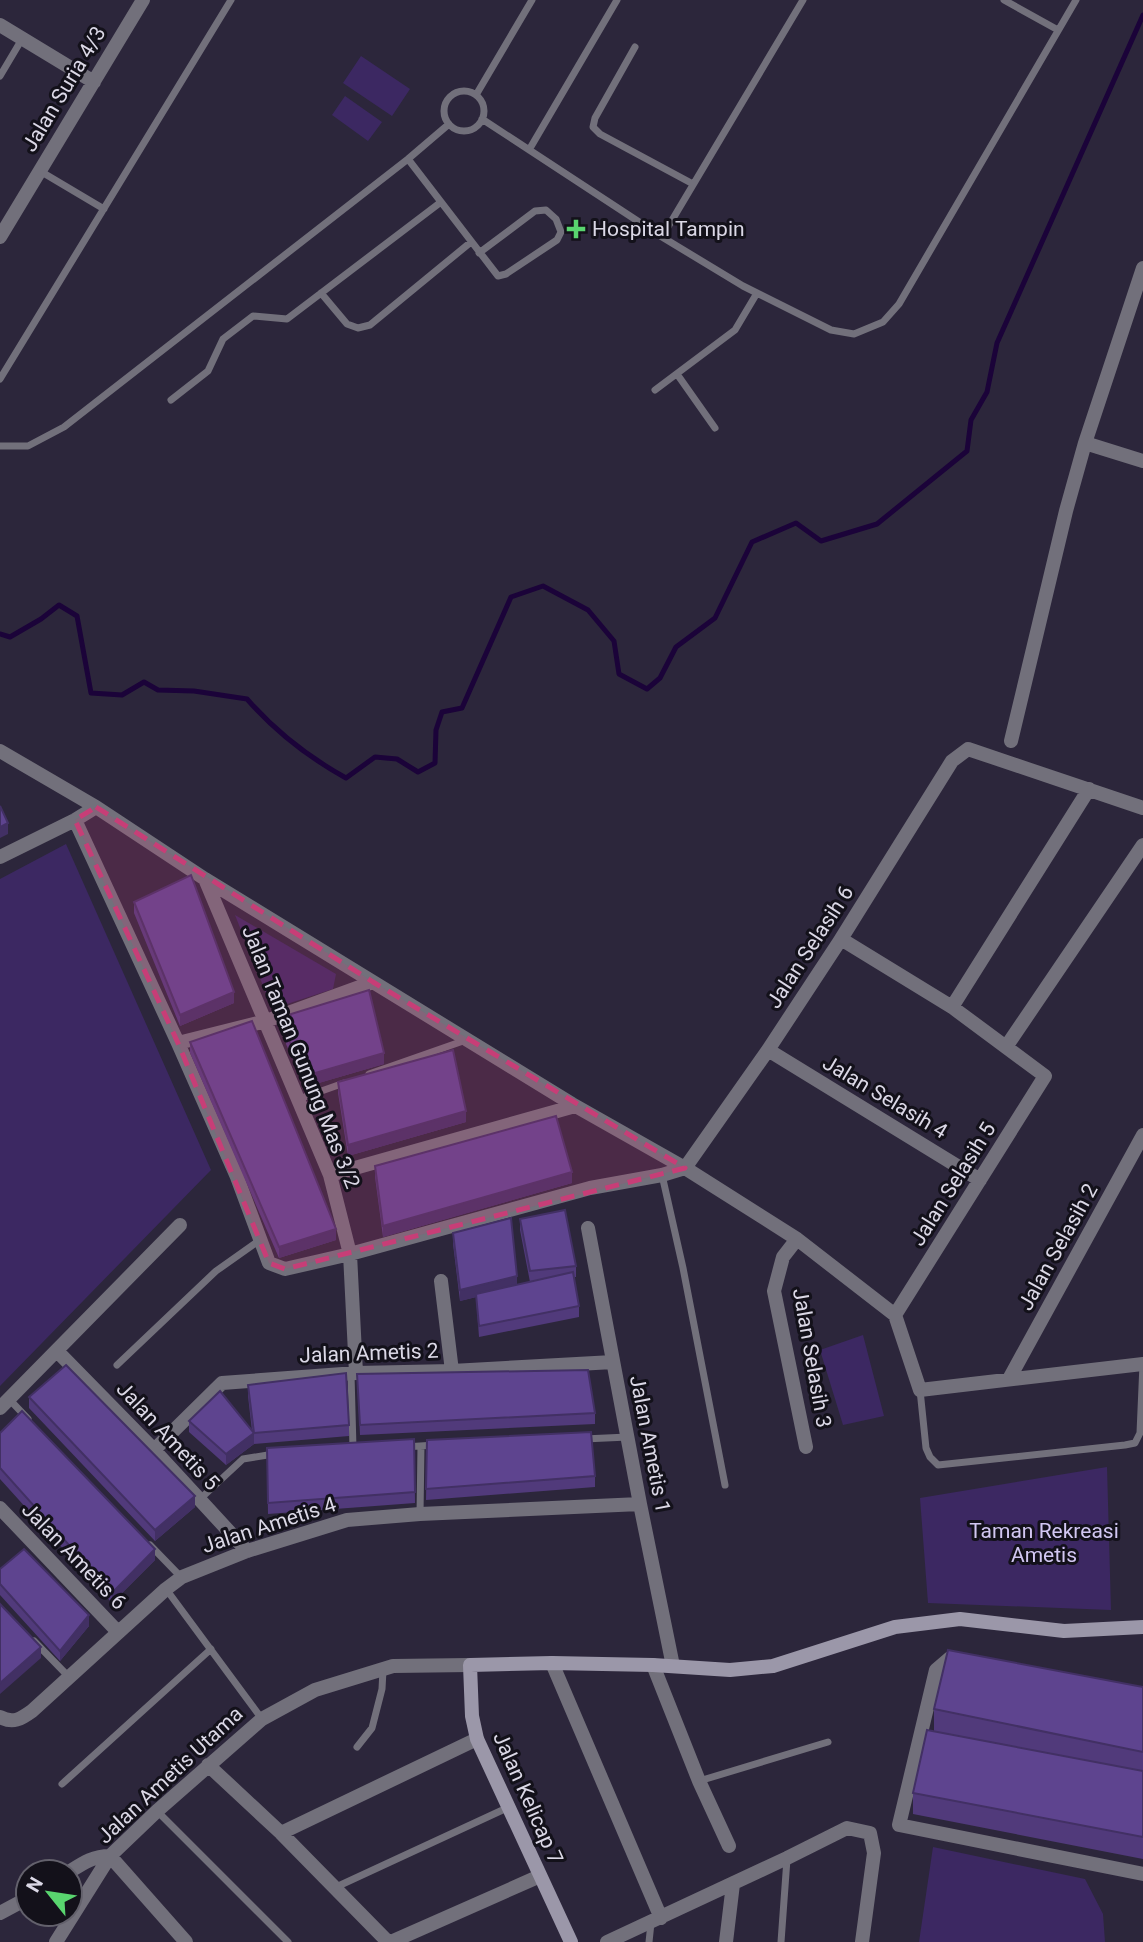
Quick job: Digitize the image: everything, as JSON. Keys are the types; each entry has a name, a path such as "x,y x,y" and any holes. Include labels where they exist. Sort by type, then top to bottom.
{"street":[{"name":"Jalan Suria 4/3","path":"1,231 143,0"},
{"path":"0,25 94,82"},
{"path":"1011,741 1066,511 1085,443 1143,268"},
{"path":"1085,443 1143,461"},
{"name":"Jalan Selasih 6","path":"685,1168 768,1050 841,939 952,761 968,749 1089,789"},
{"path":"0,751 96,807 205,878 467,1040 575,1106 685,1168 797,1239 895,1315 920,1390 1143,1364"},
{"path":"952,1007 1089,789 1143,808"},
{"path":"0,857 96,807"},
{"path":"75,820 178,1042 237,1177 269,1263 285,1269 350,1254 590,1188 662,1175 685,1168"},
{"path":"841,939 952,1007 1006,1047 1143,845"},
{"name":"Jalan Taman Gunung Mas 3/2","path":"205,878 330,1175 350,1254 353,1373"},
{"path":"178,1042 266,1021 373,982"},
{"name":"Jalan Selasih 5","path":"895,1315 1045,1076 1006,1047"},
{"name":"Jalan Selasih 4","path":"768,1050 980,1180"},
{"path":"330,1175 575,1106"},
{"name":"Jalan Selasih 2","path":"1009,1379 1143,1135"},
{"path":"4,1403 180,1226"},
{"name":"Jalan Ametis 1","path":"588,1228 673,1666"},
{"name":"Jalan Selasih 3","path":"797,1239 783,1257 774,1291 806,1447"},
{"path":"442,1281 452,1371"},
{"name":"Jalan Ametis 5","path":"57,1351 154,1450 247,1551"},
{"name":"Jalan Ametis 2","path":"154,1450 222,1383 353,1373 452,1371 613,1362"},
{"name":"Jalan Ametis 4","path":"4,1719 20,1720 32,1711 166,1588 182,1577 247,1551 347,1521 420,1514 640,1504"},
{"name":"Jalan Ametis 6","path":"0,1508 118,1632"},
{"path":"470,1665 552,1663 730,1670 773,1666 895,1627 960,1619 1064,1631 1143,1627"},
{"path":"975,1661 950,1658 936,1670 926,1741 899,1825 1143,1874"},
{"path":"552,1663 656,1920"},
{"name":"Jalan Ametis Utama","path":"56,1942 110,1856 262,1719 316,1690 393,1666 470,1665"},
{"name":"Jalan Kelicap 7","path":"470,1665 472,1716 477,1739 571,1942"},
{"path":"653,1665 699,1781 729,1846"},
{"path":"281,1833 477,1739"},
{"path":"208,1765 281,1833 389,1942 540,1875"},
{"path":"607,1942 847,1828 870,1833 874,1853 862,1942"},
{"path":"84,1862 110,1856 186,1942"},
{"path":"726,1942 733,1884"}],"lane":[{"path":"0,379 231,0"},
{"path":"476,95 532,0"},
{"path":"529,150 617,0"},
{"path":"662,237 803,0"},
{"path":"1004,0 1058,30"},
{"path":"482,119 662,237 757,293 831,330 854,334 883,322 899,304 1076,0"},
{"path":"0,76 22,38"},
{"path":"635,47 595,118 593,127 600,134 693,184"},
{"path":"464,91 476,95 483,106 479,124 467,131 454,129 443,112 447,99 464,91"},
{"path":"0,446 28,446 64,427 408,159 449,124"},
{"path":"408,159 479,253 498,275 506,275 557,240 561,232 556,219 546,210 534,211 479,253"},
{"path":"40,170 104,209"},
{"path":"171,400 208,371 223,339 253,316 287,319 441,202"},
{"path":"321,293 347,324 358,328 370,325 471,242"},
{"path":"655,390 735,330 757,293"},
{"path":"677,374 715,428"},
{"path":"363,1076 467,1040"},
{"path":"299,1099 350,1081"},
{"path":"662,1175 725,1485"},
{"path":"117,1365 216,1271 260,1240"},
{"path":"920,1390 926,1448 929,1457 938,1465 1125,1445 1135,1443 1140,1433 1143,1364"},
{"path":"353,1373 353,1448"},
{"path":"4,1403 38,1429"},
{"path":"573,1439 628,1437"},
{"path":"394,1447 449,1445"},
{"path":"420,1514 421,1446"},
{"path":"341,1449 367,1448"},
{"path":"199,1500 243,1459 279,1453"},
{"path":"143,1538 182,1577"},
{"path":"166,1588 262,1719"},
{"path":"26,1632 69,1677"},
{"path":"62,1784 211,1649"},
{"path":"357,1747 372,1728 382,1689 383,1669"},
{"path":"699,1781 828,1742"},
{"path":"334,1888 509,1807"},
{"path":"157,1811 288,1942"},
{"path":"781,1942 788,1858"},
{"path":"649,1942 656,1920"}],"highlighted area":[{"path":"96,807 373,982 685,1168 285,1269 269,1263 178,1043 75,820"}],"green space":[{"path":"361,56 410,89 392,116 343,83"},
{"path":"345,96 382,122 368,141 332,115"},
{"path":"66,844 211,1170 0,1386 0,879"},
{"path":"235,915 336,974 333,989 281,1006 267,996"},
{"path":"863,1335 884,1416 843,1425 820,1350"},
{"name":"Taman Rekreasi Ametis","path":"1107,1467 1111,1610 928,1603 920,1498"},
{"path":"933,1847 1085,1879 1103,1914 1105,1942 919,1942"}],"building":[{"path":"0,806 8,823 0,827"},
{"path":"191,875 234,992 180,1015 134,902"},
{"path":"369,990 384,1053 305,1076 286,1033 291,1014"},
{"path":"252,1021 336,1229 279,1247 190,1042"},
{"path":"453,1050 466,1111 348,1145 338,1082"},
{"path":"556,1116 572,1172 383,1226 375,1166"},
{"path":"565,1210 576,1266 530,1271 520,1219"},
{"path":"511,1218 517,1276 460,1290 453,1233"},
{"path":"573,1272 579,1306 479,1326 476,1294"},
{"path":"66,1365 195,1496 155,1530 29,1397"},
{"path":"588,1370 595,1413 360,1425 357,1374"},
{"path":"346,1373 349,1425 254,1433 248,1385"},
{"path":"220,1391 254,1433 226,1454 189,1421"},
{"path":"22,1411 155,1549 112,1593 0,1468 0,1433"},
{"path":"591,1432 595,1476 426,1489 427,1440"},
{"path":"414,1439 415,1492 268,1503 267,1448"},
{"path":"24,1549 89,1615 60,1651 0,1584 0,1569"},
{"path":"0,1604 41,1647 0,1683"},
{"path":"948,1650 1143,1687 1143,1752 934,1709"},
{"path":"927,1730 1143,1771 1143,1837 913,1793"}],"waterway":[{"path":"0,634 10,637 59,605 77,616 91,693 122,695 144,682 158,690 194,691 247,699 293,743 346,778 375,757 397,759 418,772 435,763 436,730 442,712 462,708 511,597 543,586 588,610 614,641 619,674 647,689 660,678 676,647 715,618 752,542 796,523 821,541 877,524 967,451 971,420 987,392 997,343 1143,15"}],"place":[{"name":"Hospital Tampin","path":"576,229"}]}
